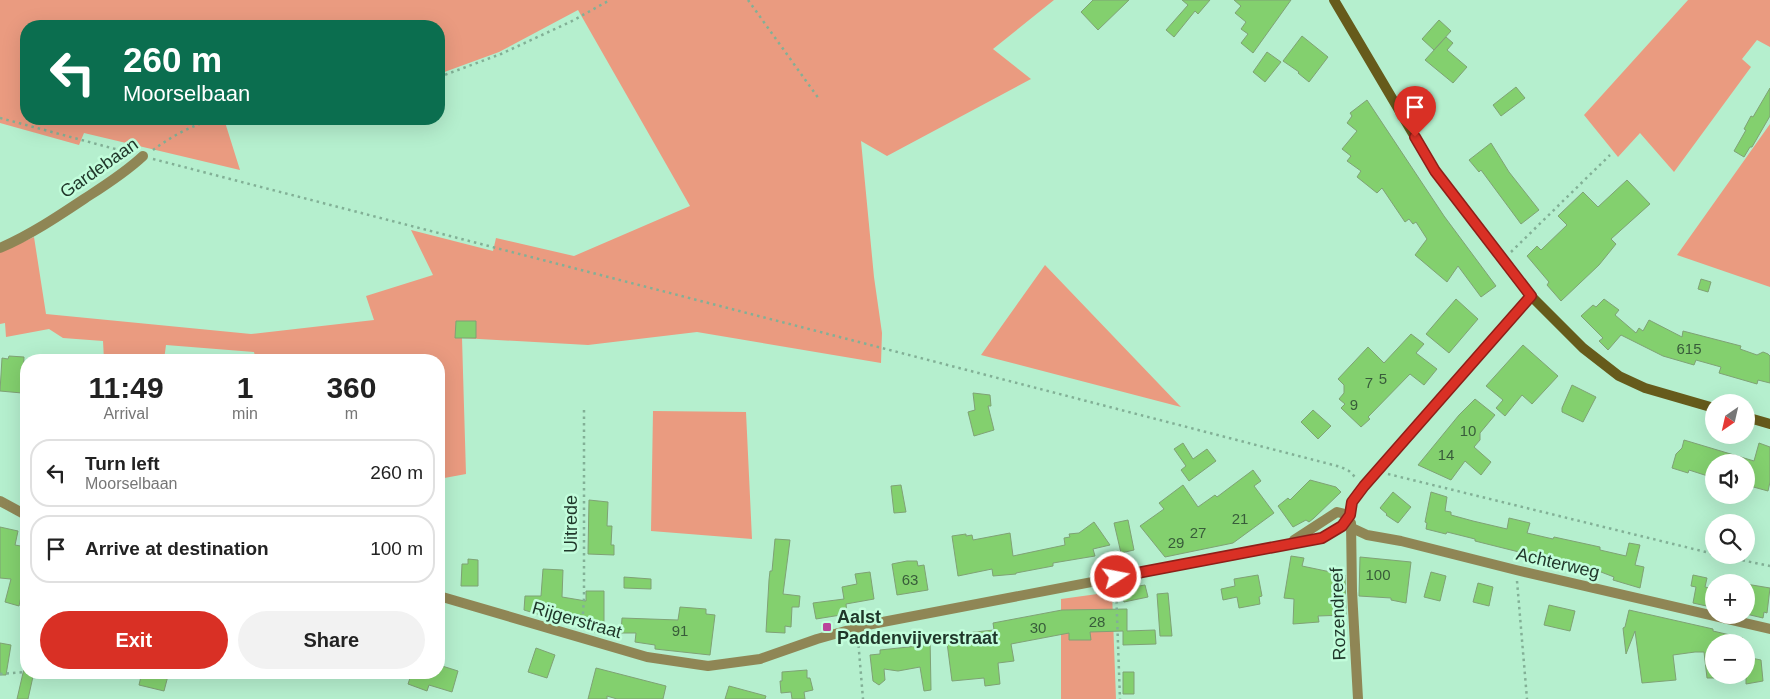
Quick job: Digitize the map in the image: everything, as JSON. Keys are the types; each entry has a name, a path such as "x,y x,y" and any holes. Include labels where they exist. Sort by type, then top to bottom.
{"main road":[{"path":"1334,0 1435,171 1531,296 1583,348 1619,376 1646,388 1705,405"},
{"path":"1755,420 1770,424"}],"street":[{"name":"Gardebaan","path":"0,248 33,232 58,216 128,170 143,156"},
{"path":"1352,528 1350,515 1352,502 1364,486 1531,296"},
{"path":"0,501 20,512"},
{"name":"Rijgerstraat","path":"445,598 647,657 708,666 760,659 857,627 1284,546 1307,533 1336,512 1350,515"},
{"name":"Achterweg","path":"1352,528 1367,535 1401,541 1516,570 1770,629"},
{"name":"Rozendreef","path":"1352,528 1352,591 1358,699"}],"path":[{"path":"445,75 500,54 572,21 610,0"},
{"path":"748,0 819,98"},
{"path":"0,118 20,123"},
{"path":"26,125 1341,467 1364,486"},
{"name":"Gardebaan","path":"143,156 167,140 199,125"},
{"path":"1503,260 1610,155"},
{"name":"Uitrede","path":"581,638 584,598 584,410"},
{"path":"1380,468 1390,476 1705,553"},
{"path":"1755,563 1770,566"},
{"path":"1516,570 1528,699"},
{"path":"1116,577 1120,699"},
{"path":"857,627 863,699"},
{"path":"0,674 20,672"}],"shaded area":[{"path":"0,0 1054,0 993,49 1031,79 887,156 861,141 874,277 882,333 881,363 697,332 588,345 462,338 466,474 445,478 445,354 254,354 254,352 166,345 165,354 104,354 103,341 63,338 49,329 6,337 5,323 0,324 0,252 34,237 46,314 251,334 374,320 366,296 433,275 411,230 493,251 496,238 574,256 690,206 578,10 499,52 445,72 445,20 20,20 20,125 226,125 240,170 84,133 79,145 0,123"},
{"path":"1688,0 1770,0 1770,47 1757,40 1742,59 1751,67 1674,172 1640,133 1618,157 1584,115"},
{"path":"1770,124 1770,287 1677,255"},
{"path":"1045,265 1181,407 981,355"},
{"path":"653,411 746,412 752,539 651,531"},
{"path":"1112,592 1116,699 1061,699 1061,599"}],"building":[{"path":"1093,0 1129,0 1098,30 1081,12"},
{"path":"1182,0 1210,0 1198,14 1195,11 1174,37 1166,30 1188,5"},
{"path":"1234,0 1291,0 1253,53 1241,43 1248,34 1241,29 1246,22 1235,13 1241,6"},
{"path":"1439,20 1451,31 1434,50 1422,39"},
{"path":"1302,36 1328,57 1309,82 1283,61"},
{"path":"1446,37 1453,43 1447,50 1467,67 1453,83 1425,60"},
{"path":"1267,52 1281,62 1265,82 1253,72"},
{"path":"1516,87 1525,98 1501,116 1493,105"},
{"path":"1770,88 1770,116 1744,157 1734,151 1746,130 1744,129 1751,116 1753,117"},
{"path":"1367,100 1444,216 1496,286 1481,297 1458,266 1447,282 1415,255 1427,239 1416,222 1413,224 1409,219 1405,222 1382,188 1377,193 1357,177 1361,171 1347,161 1351,156 1342,149 1357,131 1347,123 1352,116 1350,113"},
{"path":"1491,143 1509,172 1539,210 1521,224 1481,170 1479,172 1469,160"},
{"path":"1627,180 1650,204 1611,239 1616,244 1599,265 1561,301 1547,285 1549,282 1527,256 1537,246 1541,250 1567,225 1558,216 1583,192 1598,207"},
{"path":"1701,279 1711,282 1708,292 1698,289"},
{"path":"1456,299 1478,319 1449,353 1426,334"},
{"path":"1604,299 1619,310 1615,315 1636,333 1639,328 1643,331 1649,320 1682,337 1683,331 1741,346 1740,349 1757,355 1763,352 1768,354 1770,356 1770,383 1758,380 1757,384 1719,373 1721,367 1696,360 1694,365 1663,356 1621,335 1608,350 1599,341 1603,338 1581,316 1593,305 1596,307"},
{"path":"456,321 476,321 476,338 455,338"},
{"path":"1411,334 1424,344 1416,353 1437,369 1424,385 1410,374 1368,417 1370,419 1361,427 1341,408 1345,404 1339,399 1344,393 1344,385 1338,379 1368,347 1384,363"},
{"path":"1523,345 1558,376 1532,404 1522,395 1505,416 1496,408 1503,400 1486,386"},
{"path":"9,356 20,357 20,393 0,391 2,358 8,359"},
{"path":"1572,385 1596,397 1583,422 1562,412"},
{"path":"973,393 990,395 991,406 988,406 994,430 974,436 968,412 975,410"},
{"path":"1475,399 1495,415 1480,433 1480,440 1474,447 1491,462 1481,475 1465,461 1451,480 1418,465 1459,415"},
{"path":"1313,410 1331,426 1318,439 1301,422"},
{"path":"1684,440 1731,454 1705,454 1705,475 1689,470 1688,473 1672,468 1676,454 1682,448"},
{"path":"1183,443 1193,459 1207,449 1216,461 1189,481 1181,470 1186,466 1174,449"},
{"path":"1759,443 1770,447 1770,482 1768,491 1755,487 1755,457"},
{"path":"1253,470 1261,481 1254,486 1274,513 1233,543 1165,557 1140,526 1164,509 1159,503 1183,485 1198,507 1215,495 1217,497"},
{"path":"1310,480 1336,487 1341,492 1309,522 1306,520 1293,527 1278,506 1288,498 1290,500"},
{"path":"901,485 906,512 894,513 891,486"},
{"path":"1393,492 1411,507 1398,523 1386,515 1380,508"},
{"path":"1431,492 1447,497 1445,511 1451,512 1451,515 1473,521 1507,529 1509,518 1530,523 1527,533 1600,547 1600,550 1626,556 1629,543 1640,545 1635,565 1644,567 1640,588 1613,580 1614,577 1588,567 1587,569 1475,541 1475,539 1447,532 1446,534 1426,529 1427,523 1425,522"},
{"path":"589,500 608,502 607,526 612,526 611,545 614,545 614,555 588,554"},
{"path":"1128,520 1134,550 1121,553 1114,523"},
{"path":"1094,522 1110,545 1093,549 1095,556 1053,563 1053,566 1016,574 993,576 992,569 958,576 952,536 972,535 973,540 1010,533 1013,556 1065,545 1064,538 1070,537 1069,534 1079,533"},
{"path":"0,527 18,531 15,545 20,546 19,606 5,602 11,579 0,578"},
{"path":"775,539 790,540 783,594 800,596 799,607 792,607 791,627 785,626 785,633 766,632 769,580 770,571 772,571"},
{"path":"1291,556 1304,558 1302,566 1345,575 1346,615 1318,616 1319,622 1293,624 1294,599 1284,598"},
{"path":"1360,557 1411,562 1406,603 1391,600 1391,598 1359,596"},
{"path":"468,559 478,560 478,586 461,586 462,564 468,564"},
{"path":"917,561 918,566 924,565 928,590 897,595 892,564"},
{"path":"543,569 563,570 562,597 586,601 586,591 604,591 604,632 592,632 592,627 547,618 524,610 525,596 541,596"},
{"path":"870,572 874,599 846,604 847,614 816,619 813,603 844,599 842,587 857,584 855,574"},
{"path":"1431,572 1446,576 1440,601 1424,597"},
{"path":"1258,575 1262,596 1259,597 1260,604 1239,608 1237,597 1223,600 1221,589 1235,586 1234,579"},
{"path":"1693,575 1705,578 1705,606 1693,603 1696,587 1691,586"},
{"path":"624,577 651,579 651,589 624,588"},
{"path":"1478,583 1493,587 1489,606 1473,602"},
{"path":"1145,585 1148,597 1124,602 1121,589"},
{"path":"1755,586 1770,588 1767,613 1764,612 1763,618 1755,616"},
{"path":"1168,593 1172,636 1160,636 1157,594"},
{"path":"1549,605 1575,611 1570,631 1544,625"},
{"path":"680,607 706,609 706,614 715,615 710,655 655,649 655,645 635,642 636,633 621,633 622,618 678,620"},
{"path":"1127,609 1127,631 1155,630 1156,644 1123,645 1123,631 1090,632 1091,640 1069,640 1069,633 1011,644 1014,661 998,663 1000,684 985,686 984,678 952,681 946,635 994,630 993,623 1062,610"},
{"path":"1629,610 1713,629 1713,631 1726,634 1705,634 1705,661 1704,652 1673,655 1676,680 1642,683 1635,631 1626,654 1623,628 1625,627"},
{"path":"930,636 931,690 924,691 920,667 898,671 884,669 885,680 879,685 873,681 870,655 880,654 880,650 918,646 919,637"},
{"path":"0,643 11,645 6,675 0,675"},
{"path":"536,648 555,655 547,678 528,672"},
{"path":"1755,659 1761,660 1763,681 1755,682"},
{"path":"445,667 458,671 452,692 429,685 427,691 408,684 410,679 445,679"},
{"path":"596,668 666,686 663,699 617,699 607,696 607,699 588,699"},
{"path":"807,670 807,678 810,678 813,690 804,692 805,699 792,699 791,692 781,693 780,681 782,681 782,672"},
{"path":"1123,672 1134,672 1134,694 1123,694"},
{"path":"22,679 32,679 28,699 17,699"},
{"path":"140,679 167,679 164,691 139,685"},
{"path":"729,686 766,696 765,699 725,699"}],"place":[{"name":"Aalst Paddenvijverstraat","path":"827,627"}],"route":[{"path":"1116,577 1322,538 1342,526 1350,515 1352,502 1364,486 1531,296 1435,171 1415,137"}]}
